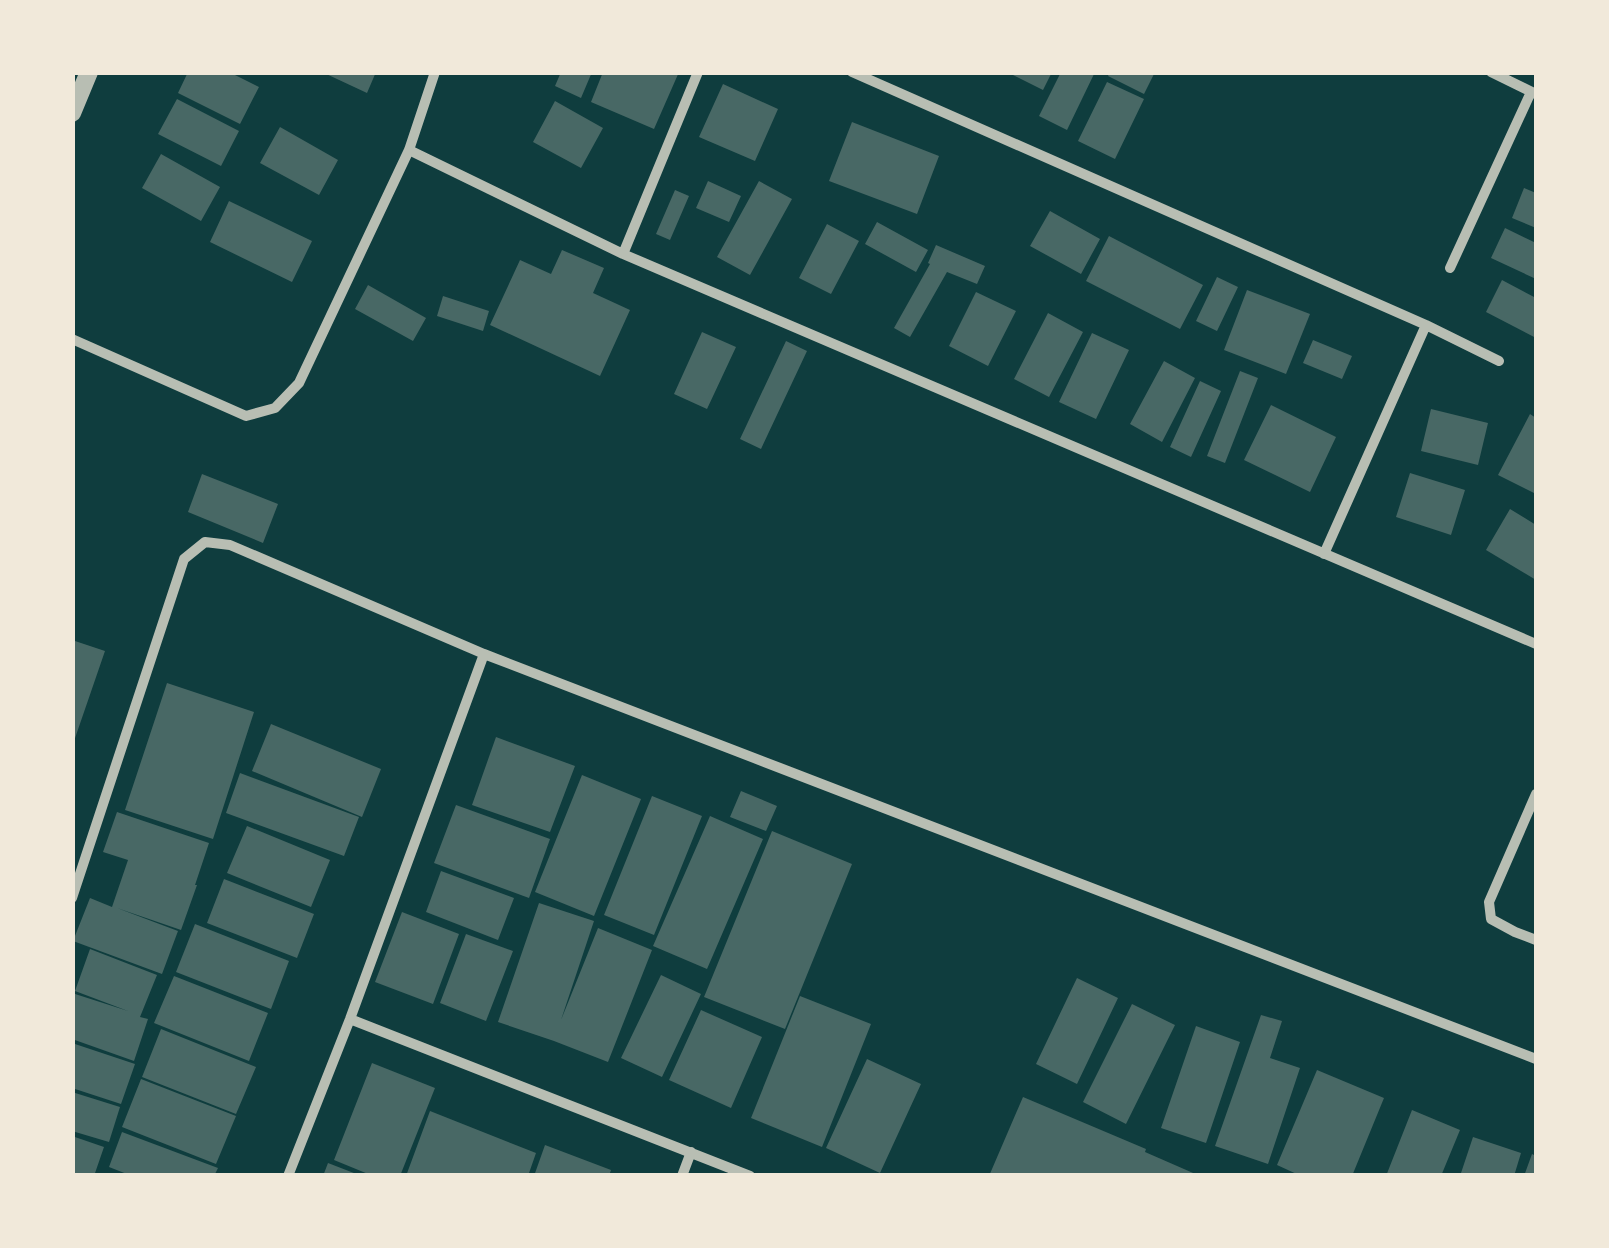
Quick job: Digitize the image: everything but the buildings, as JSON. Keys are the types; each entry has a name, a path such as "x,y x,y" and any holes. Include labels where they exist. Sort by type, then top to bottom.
{"street":[{"path":"72,114 89,72"},
{"path":"72,339 246,416 275,408 299,383 409,150 435,72"},
{"path":"623,254 698,72"},
{"path":"852,72 1499,361"},
{"path":"1450,268 1534,93 1491,72"},
{"path":"409,150 623,254 1536,644"},
{"path":"1324,554 1426,326"},
{"path":"72,898 184,559 205,542 230,545 484,654 1536,1060"},
{"path":"288,1176 484,654"},
{"path":"1536,794 1489,902 1492,919 1536,940"},
{"path":"350,1019 750,1176"},
{"path":"682,1176 692,1152"}]}
